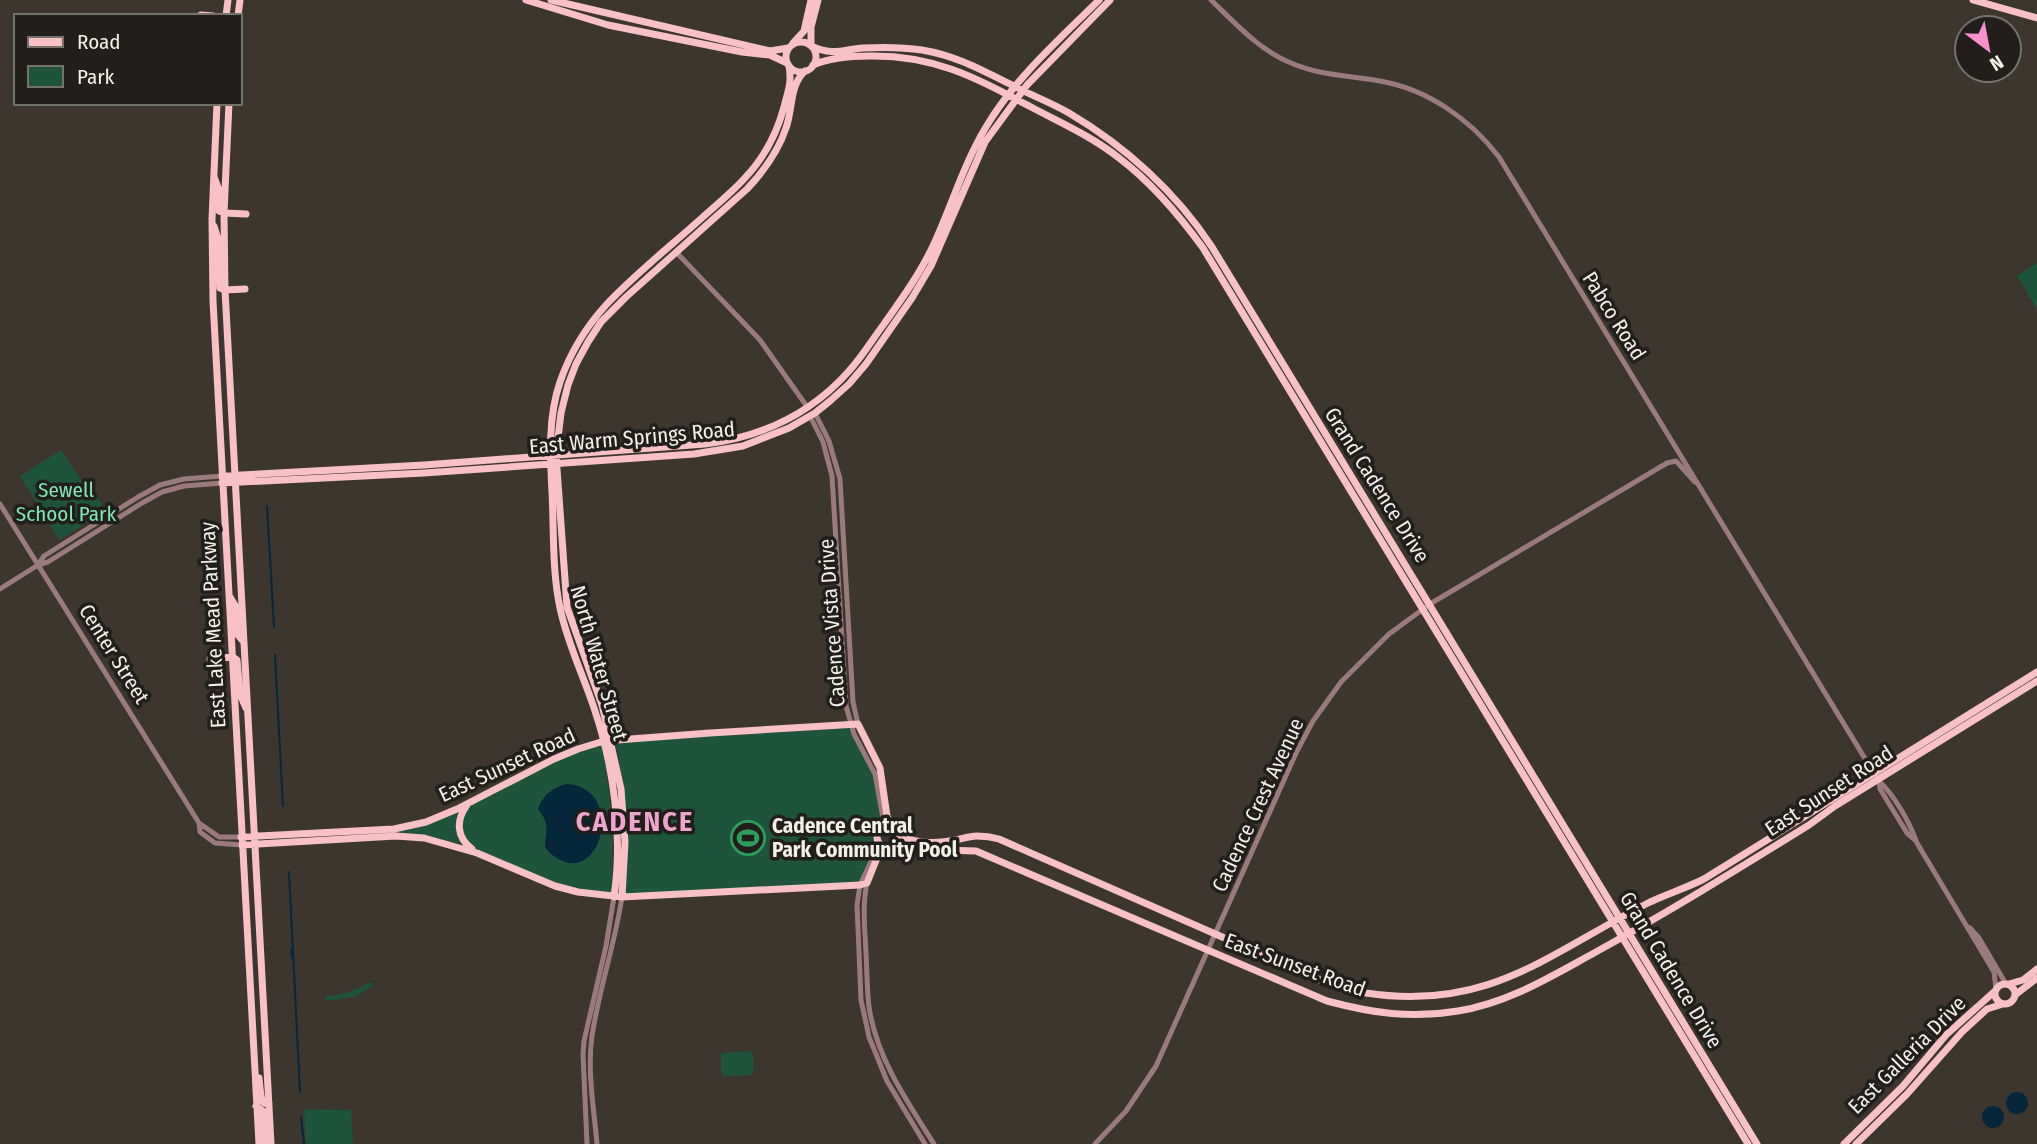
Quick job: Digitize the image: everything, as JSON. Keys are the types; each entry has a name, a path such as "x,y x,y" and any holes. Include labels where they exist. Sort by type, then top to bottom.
{"main road":[{"path":"526,0 637,31 774,56 796,71 805,71 813,65 816,56 811,46 811,27 818,0"},
{"path":"551,0 770,51 802,42 811,46"},
{"name":"North Water Street","path":"618,897 625,842 621,789 561,610 556,579 553,412 559,385 580,340 607,304 741,184 767,148 779,123 790,89 786,57 790,46 804,31 811,0"},
{"path":"1085,26 1084,19 1101,0"},
{"name":"East Warm Springs Road","path":"222,480 719,451 778,434 811,413 858,360 915,279 939,231 971,153 987,124 1014,87 1101,0"},
{"name":"East Warm Springs Road","path":"553,460 731,440 811,413 840,393 858,374 912,298 939,251 985,142 1023,91 1110,0"},
{"path":"1973,0 2037,18"},
{"path":"583,17 594,16 629,23 634,20"},
{"name":"Grand Cadence Drive","path":"811,46 827,53 884,47 927,51 979,67 1067,112 1102,134 1161,184 1193,220 1430,604 1748,1144"},
{"name":"Grand Cadence Drive","path":"813,65 844,57 892,55 952,69 1081,132 1120,158 1179,215 1203,248 1422,610 1617,921"},
{"name":"North Water Street","path":"553,460 565,394 588,342 601,322 617,305 747,189 764,169 781,140 789,119 796,82 805,71"},
{"name":"East Lake Mead Parkway","path":"217,105 212,219 213,302 259,1144"},
{"name":"East Lake Mead Parkway","path":"229,105 224,213 225,290 271,1144"},
{"path":"747,189 747,185 765,161 767,148"},
{"path":"213,174 219,190 219,211 246,214"},
{"path":"212,219 218,239 218,285 225,290 245,289"},
{"path":"676,252 694,225"},
{"path":"228,592 236,607 237,634 243,641"},
{"path":"210,659 232,657 237,660 240,694 247,712"},
{"name":"East Sunset Road","path":"890,846 904,842 942,850 975,851 1327,1001 1392,1015 1456,1012 1506,999 1540,984 1626,936 1819,819 1877,777 2037,672"},
{"name":"East Sunset Road","path":"895,830 906,838 935,842 975,836 999,839 1320,980 1364,993 1429,996 1481,988 1517,975 1650,902 1704,879 2037,681"},
{"name":"East Sunset Road","path":"255,841 394,829 426,822 468,804 554,759 607,741 855,725"},
{"name":"Cadence Vista Drive","path":"855,725 880,768 887,816 895,830"},
{"path":"468,804 460,817 459,829 463,841 477,853"},
{"path":"255,841 404,836 438,841 477,853 555,886 618,897 864,884 877,858 897,840 895,830 886,826 876,835 878,842 890,846"},
{"path":"1772,848 1791,826"},
{"name":"Center Street","path":"241,841 255,841"},
{"path":"1738,869 1762,849 1767,841"},
{"path":"2037,969 2023,979 1999,985 1995,998 2003,1004 2012,1001 2015,995 2037,978"},
{"path":"2007,984 2014,989 2015,995"},
{"name":"East Galleria Drive","path":"1844,1144 1910,1079 1947,1035 1996,990"},
{"name":"East Galleria Drive","path":"1856,1144 1907,1094 1952,1041 1984,1012 2003,1004"},
{"path":"254,1062 259,1069 261,1097 264,1103 268,1104"},
{"name":"Grand Cadence Drive","path":"1719,1091 1757,1144"},
{"path":"256,1106 262,1111 265,1144"}],"street":[{"name":"Pabco Road","path":"1211,0 1245,33 1289,62 1334,76 1390,83 1431,99 1480,134 1499,157 1877,777 1908,822 1917,843 1994,972 1996,990"},
{"name":"Cadence Vista Drive","path":"676,252 760,340 829,441 839,479 855,725 876,774 883,818 880,829"},
{"name":"Cadence Crest Avenue","path":"1095,1144 1126,1111 1152,1073 1297,751 1313,721 1341,682 1389,634 1430,604 1674,460 1702,489"},
{"name":"East Warm Springs Road","path":"0,589 38,565 44,555 160,485 184,479 222,480"},
{"name":"Center Street","path":"0,504 199,823 219,836 241,841"},
{"path":"878,842 864,884 856,922 861,1000 867,1027 887,1081 925,1144"},
{"path":"864,884 869,1006 879,1046 892,1075 934,1144"},
{"name":"North Water Street","path":"587,1144 583,1054 586,1028 618,897"},
{"name":"North Water Street","path":"597,1144 591,1072 592,1037 619,919 618,897"},
{"name":"Pabco Road","path":"1968,926 1979,938 2007,984"}],"green space":[{"path":"2037,263 2037,309 2017,276"},
{"name":"Sewell School Park","path":"61,450 93,498 97,496 102,507 96,511 99,515 59,540 20,476"},
{"path":"850,728 873,774 881,822 875,849 860,883 623,895 623,782 614,742"},
{"path":"603,745 613,823 612,895 583,891 548,880 478,851 467,843 461,823 468,808 474,803 564,756"},
{"path":"460,811 463,844 397,832 426,826"},
{"path":"370,982 373,986 354,997 326,1001 326,996 349,992"},
{"path":"751,1051 754,1063 752,1075 723,1076 721,1053"},
{"path":"304,1109 351,1110 353,1144 306,1144"}],"water":[{"path":"567,784 587,790 598,804 602,821 600,838 592,853 579,862 564,861 545,848 546,824 538,809 549,792"},
{"path":"2017,1092 2025,1095 2028,1103 2025,1111 2017,1114 2009,1111 2006,1103 2009,1095"},
{"path":"1993,1106 2001,1109 2004,1117 2001,1125 1993,1128 1985,1125 1982,1117 1985,1109"}],"waterway":[{"path":"267,506 274,627"},
{"path":"275,655 283,806"},
{"path":"289,872 300,1092"},
{"path":"291,950 293,959"},
{"path":"301,1117 304,1144"}],"place":[{"name":"Cadence Central Park Community Pool","path":"748,838"}],"district":[{"name":"CADENCE","path":"635,821"}]}
